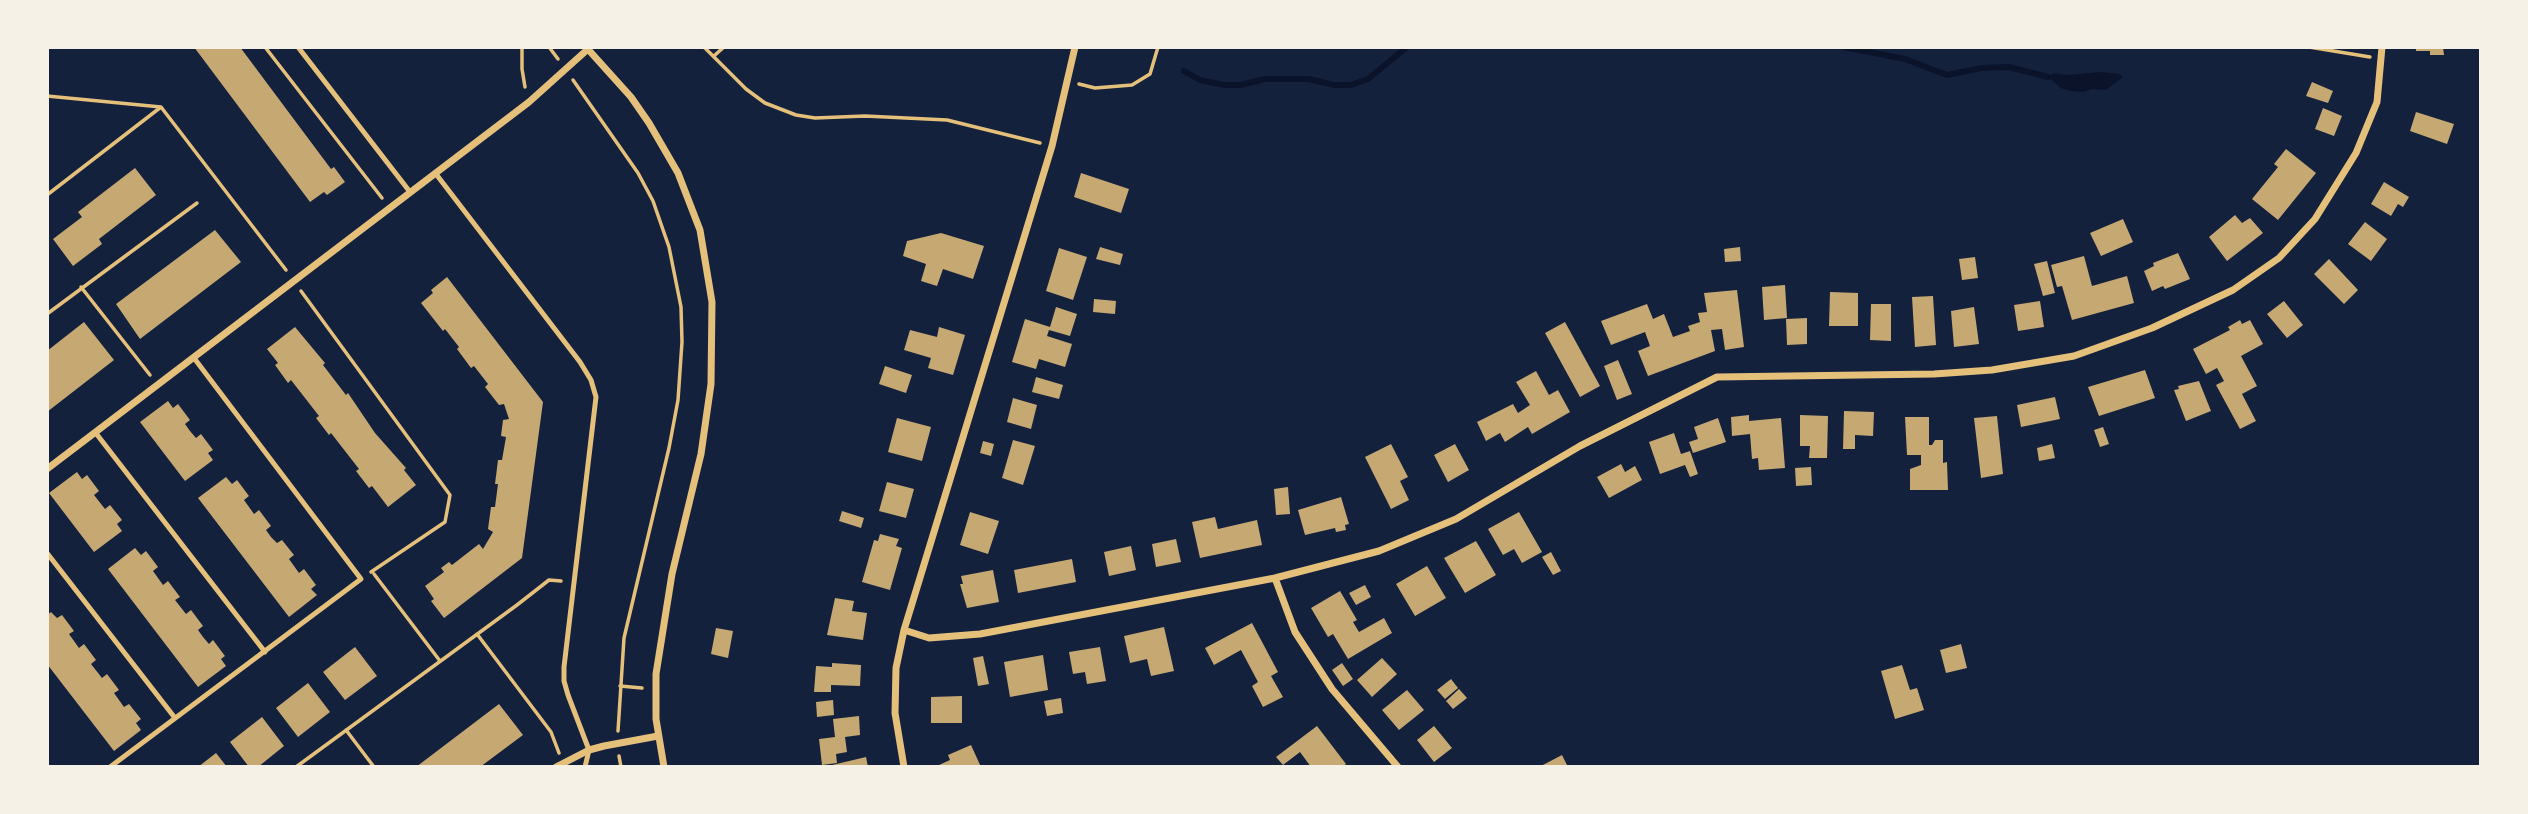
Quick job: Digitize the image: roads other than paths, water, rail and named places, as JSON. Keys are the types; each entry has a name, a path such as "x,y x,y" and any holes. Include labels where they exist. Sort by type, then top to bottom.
{"street":[{"path":"904,767 895,713 896,668 904,630 1052,146 1075,47"},
{"path":"904,630 929,638 980,634 1275,578 1379,551 1457,519 1580,446 1717,377 1934,374 1992,370 2074,356 2152,328 2232,290 2270,265 2315,219 2356,153 2377,102 2382,47"},
{"path":"47,469 529,102 566,71 587,48 636,104 677,173 700,230 712,302 711,384 701,454 672,574 656,689 657,736 664,767"},
{"path":"1275,578 1295,632 1332,689 1398,767"},
{"path":"560,765 589,750 657,736"}],"lane":[{"path":"298,47 410,192"},
{"path":"436,174 592,380 596,406 564,681 589,750 585,767"},
{"path":"110,767 361,579 194,358"},
{"path":"95,432 265,652"},
{"path":"47,553 175,718"}],"water":[{"path":"2102,72 2120,74 2123,77 2106,90 2092,89 2083,92 2061,88 2048,77 2054,73 2066,75"}],"waterway":[{"path":"1184,71 1200,80 1224,85 1241,85 1265,79 1309,79 1334,85 1351,85 1368,79 1407,47"},
{"path":"1844,47 1905,59 1947,75 1982,68 2009,67 2048,77"}]}
